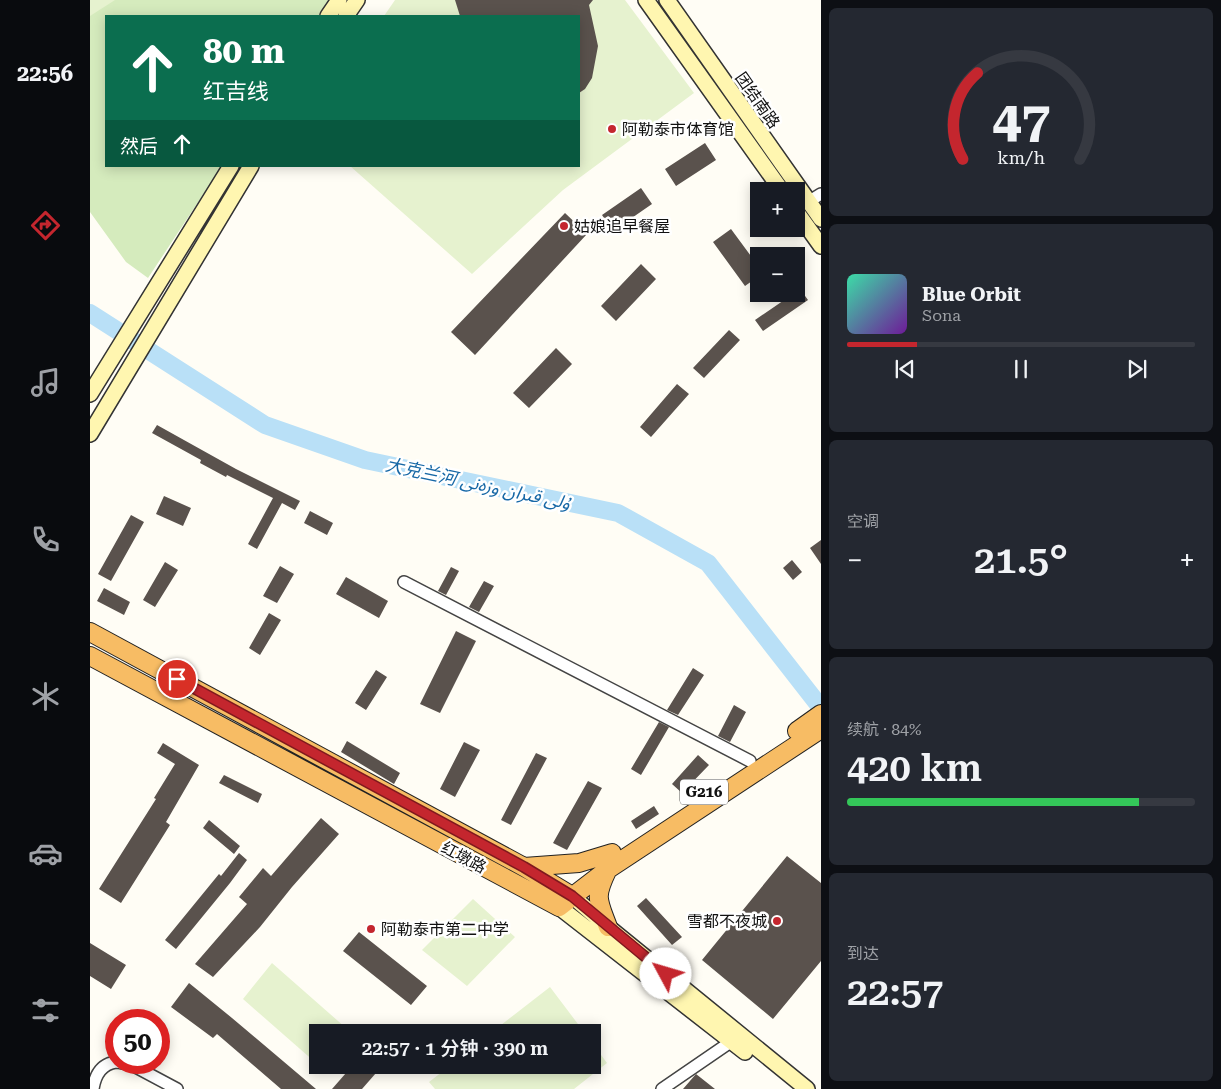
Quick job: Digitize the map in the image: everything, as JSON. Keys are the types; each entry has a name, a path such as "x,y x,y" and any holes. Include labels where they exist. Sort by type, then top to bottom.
{"highway":[{"name":"红墩路","path":"90,632 524,867 560,898"},
{"name":"红墩路","path":"90,656 560,898"},
{"name":"G216","path":"560,898 607,870 799,736 821,714"},
{"name":"G216","path":"612,853 750,761 799,736 821,729"},
{"path":"524,867 579,863 612,853"},
{"path":"560,898 612,853"},
{"path":"607,870 598,889 598,901 608,927"}],"main road":[{"path":"329,15 339,0"},
{"path":"347,15 357,0"},
{"path":"646,0 776,182"},
{"name":"团结南路","path":"667,0 821,219"},
{"path":"93,390 230,167"},
{"path":"90,434 250,167"},
{"path":"809,202 821,246"},
{"path":"560,898 608,927 807,1089"},
{"path":"560,898 791,1089"}],"street":[{"path":"404,582 750,761"},
{"path":"662,1089 732,1041"},
{"path":"93,1089 98,1072 105,1065"},
{"path":"149,1074 177,1089"}],"green space":[{"path":"90,0 334,0 324,15 105,15 105,167 221,167 148,278 126,262 90,212"},
{"path":"90,0 115,0 90,16"},
{"name":"阿勒泰市体育馆","path":"395,0 625,0 694,93 563,190 472,274 351,167 580,167 580,15 385,15"},
{"path":"473,899 515,937 467,986 422,950"},
{"path":"272,963 341,1024 309,1024 309,1057 243,999"},
{"path":"550,987 578,1024 502,1024"},
{"path":"601,1055 607,1063 601,1068"},
{"path":"439,1074 593,1074 574,1089 435,1089 429,1082"}],"building":[{"name":"阿勒泰市体育馆","path":"455,0 593,0 589,5 598,46 592,78 585,89 580,92 580,15 460,15"},
{"path":"705,143 716,160 676,186 665,169"},
{"path":"641,188 652,204 613,231 602,215"},
{"path":"565,213 587,234 475,355 451,332"},
{"path":"731,229 750,255 750,282 745,286 713,242"},
{"path":"641,264 656,279 616,321 601,306"},
{"path":"805,296 808,300 763,331 755,320 781,302 805,302"},
{"path":"729,330 740,340 704,378 693,368"},
{"path":"556,348 572,364 529,408 513,393"},
{"path":"677,384 689,394 651,437 640,427"},
{"path":"157,425 236,469 300,501 295,510 282,503 257,549 248,544 273,498 227,475 226,477 200,463 201,460 152,433"},
{"path":"164,496 191,508 183,526 156,514"},
{"path":"310,511 333,523 327,535 304,523"},
{"path":"131,515 144,522 111,581 98,574"},
{"path":"821,540 821,564 810,548"},
{"path":"792,560 802,572 793,580 783,568"},
{"path":"165,562 178,570 155,607 143,600"},
{"path":"280,566 294,574 277,603 263,596"},
{"path":"451,567 459,571 446,595 438,591"},
{"path":"346,577 388,601 379,618 336,594"},
{"path":"484,581 494,586 479,612 469,607"},
{"path":"104,588 130,602 124,615 97,601"},
{"path":"269,613 281,620 260,655 249,648"},
{"path":"456,631 476,641 440,713 420,704"},
{"path":"693,668 704,675 678,715 667,710"},
{"path":"376,670 387,677 366,710 355,703"},
{"path":"734,705 746,712 730,742 718,736"},
{"path":"659,722 669,727 641,775 631,769"},
{"path":"347,741 400,773 394,784 341,752"},
{"path":"464,742 480,750 455,797 440,789"},
{"path":"163,743 199,765 166,822 170,825 121,903 99,889 156,799 154,798 175,764 157,753"},
{"path":"536,753 547,758 511,825 501,820"},
{"path":"698,755 709,765 682,793 672,784"},
{"path":"224,775 262,794 258,803 219,783"},
{"path":"588,781 602,788 567,850 553,843"},
{"path":"654,806 659,814 636,829 631,821"},
{"path":"321,818 339,834 292,887 260,927 213,977 195,964 247,904 239,897 263,868 271,876"},
{"path":"209,820 240,846 234,854 203,828"},
{"path":"239,853 247,860 176,949 165,940 219,874 221,876"},
{"name":"雪都不夜城","path":"787,856 821,883 821,961 773,1019 702,960"},
{"path":"646,898 682,937 672,945 637,906"},
{"path":"359,932 427,986 411,1005 343,951"},
{"path":"90,943 126,965 111,989 90,976"},
{"path":"189,983 316,1089 281,1089 217,1034 213,1038 171,1007"},
{"path":"345,1074 375,1074 362,1089 332,1089"},
{"path":"696,1074 715,1089 683,1089"}],"waterway":[{"name":"大克兰河 ۇلى قىران وزەنى","path":"90,313 265,425 365,460 618,513 708,563 821,708"}],"place":[{"name":"阿勒泰市体育馆","path":"612,129"},
{"name":"姑娘追早餐屋","path":"564,226"},
{"name":"雪都不夜城","path":"777,921"},
{"name":"阿勒泰市第二中学","path":"371,929"}],"route":[{"path":"177,679 524,867 572,896 666,974"}]}
